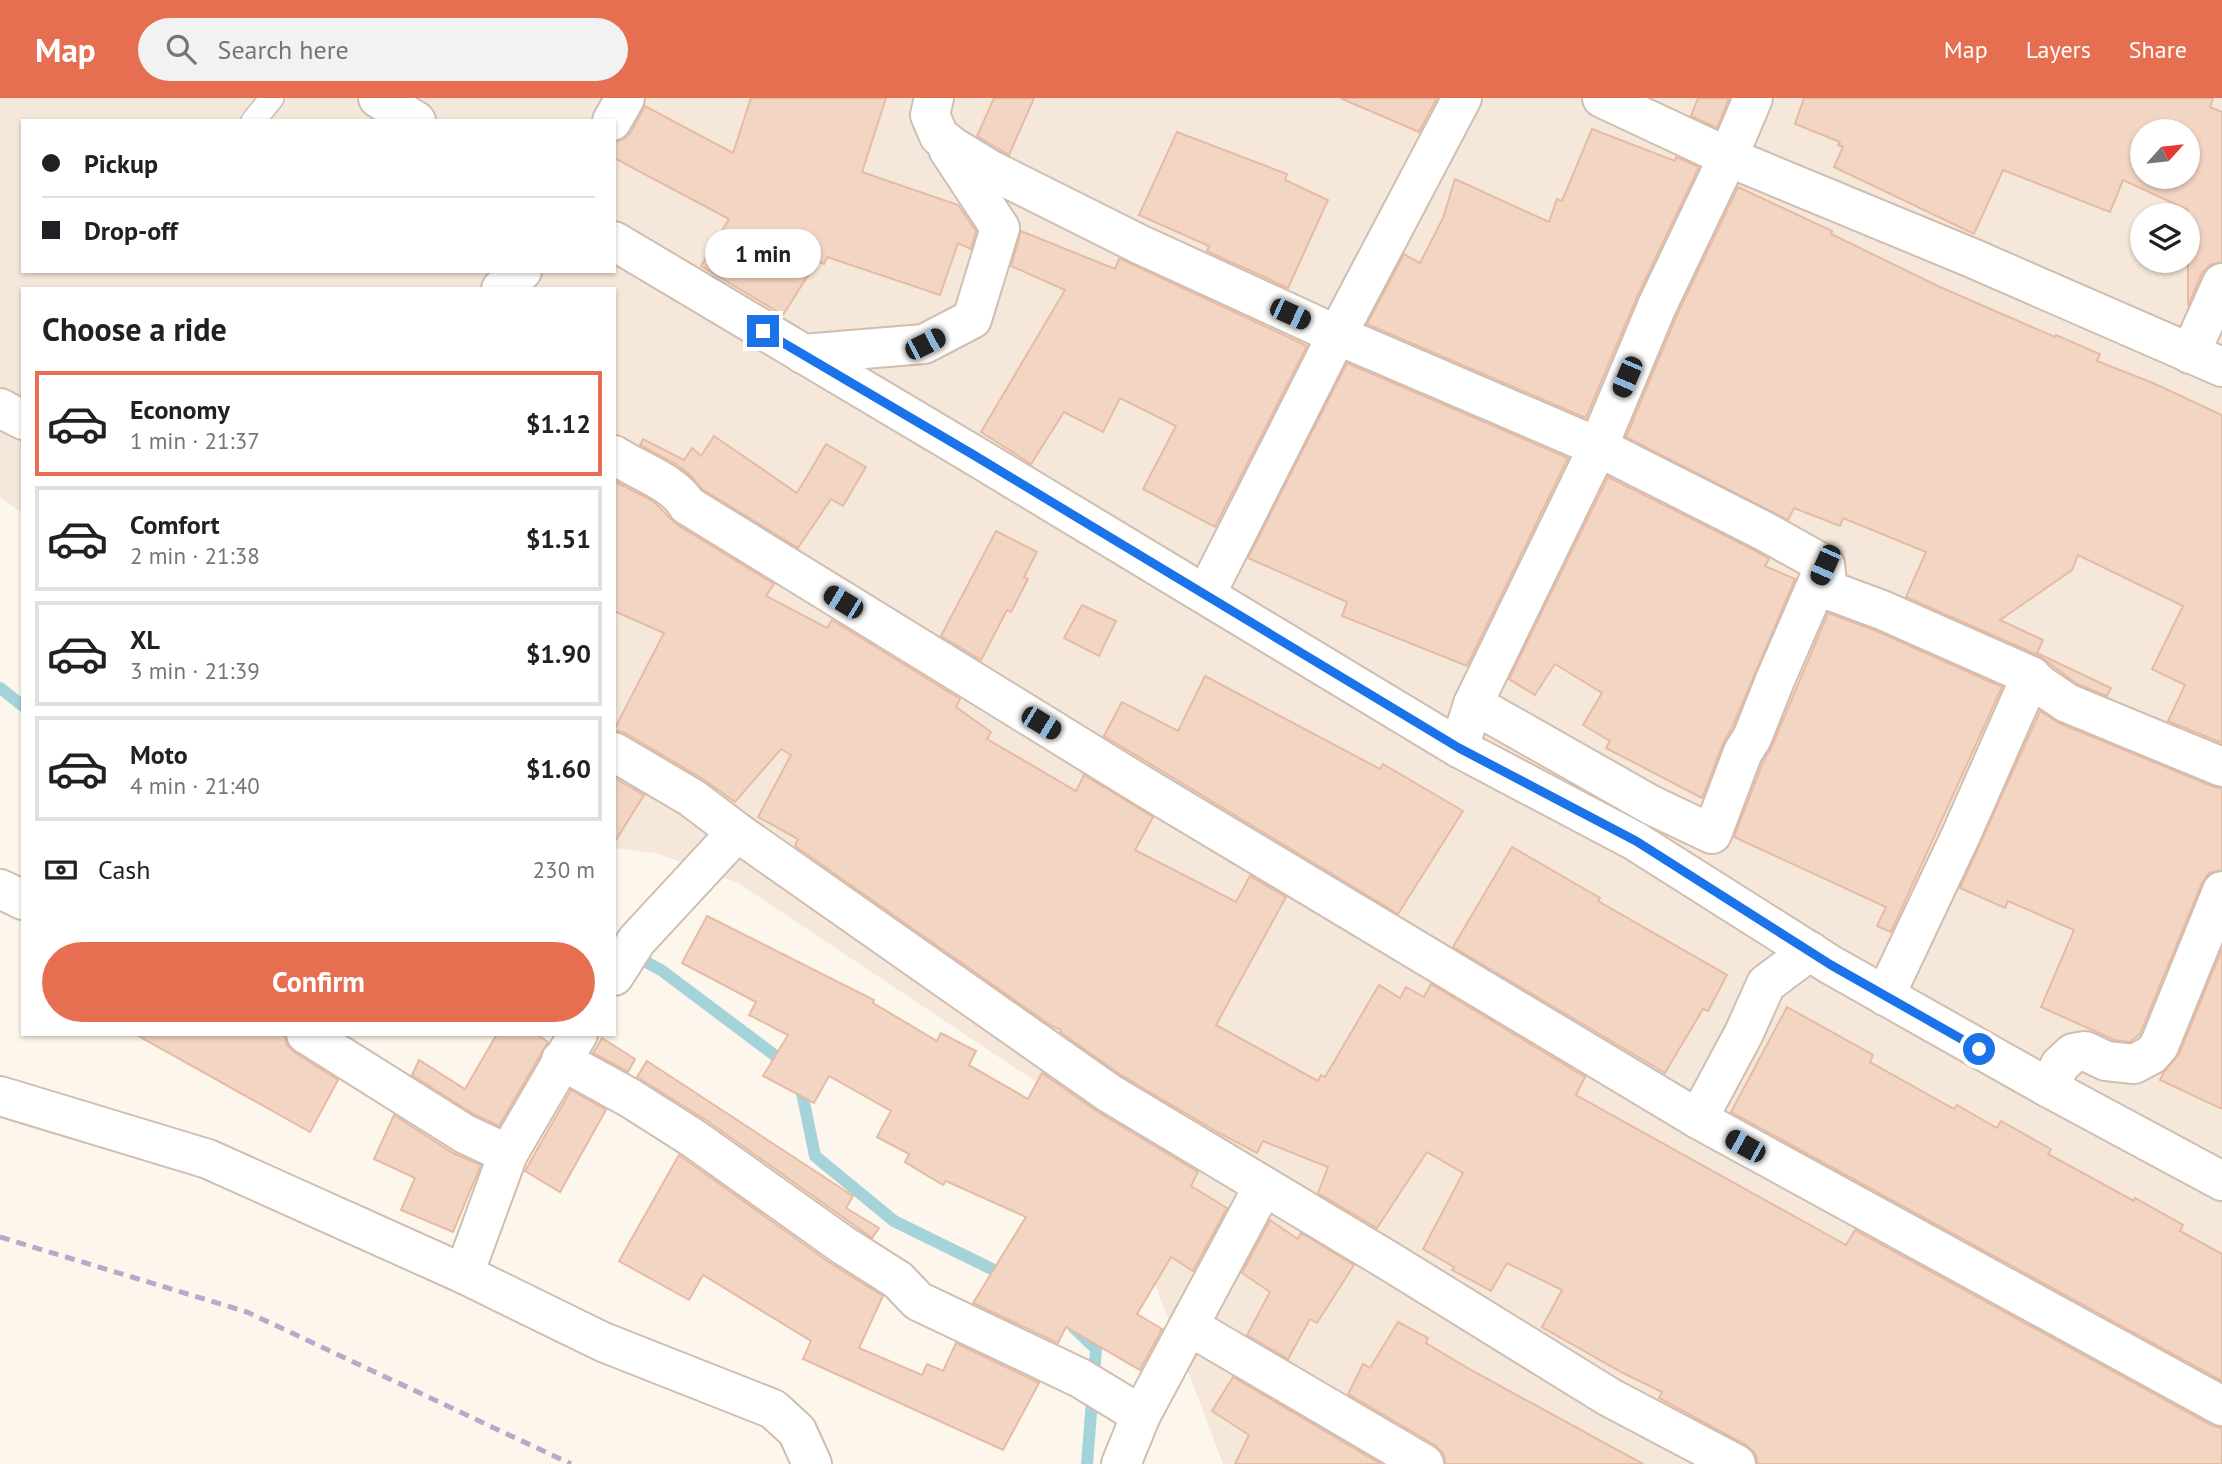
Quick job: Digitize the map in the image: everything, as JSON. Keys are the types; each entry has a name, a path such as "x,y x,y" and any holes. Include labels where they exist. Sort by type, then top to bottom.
{"street":[{"path":"379,98 413,119"},
{"path":"613,119 625,98"},
{"path":"803,354 925,344 972,319 1000,228 939,136 930,115 934,98"},
{"path":"1206,594 1337,335 1462,98"},
{"path":"1602,98 1728,157 1972,258 2206,360 2222,283"},
{"path":"1459,748 1473,704 1598,447 1657,306 1753,98"},
{"path":"939,136 971,158 1139,244 1337,335 1598,447 1825,565"},
{"path":"616,242 1459,748 1636,841 1885,996 2222,1181"},
{"path":"503,287 520,273"},
{"path":"0,408 21,419"},
{"path":"616,456 667,485 683,498 687,505 943,664 1698,1119 2222,1406"},
{"path":"1825,565 1828,590 1882,610 2031,676 2067,703 2222,767"},
{"path":"1473,704 1651,805 1713,834 1743,752 1752,738 1825,565"},
{"path":"1885,996 1961,835 2031,676"},
{"path":"616,753 692,798 1109,1093 1609,1397 1736,1464"},
{"path":"616,973 637,940 737,832"},
{"path":"0,889 21,899"},
{"path":"2049,1088 2060,1065 2073,1054 2085,1051 2106,1061 2134,1065 2151,1055 2159,1046 2222,891"},
{"path":"1698,1119 1744,1033 1766,984 1810,951"},
{"path":"309,1036 465,1134 508,1154"},
{"path":"464,1274 508,1154 569,1047 630,1098 693,1138 843,1245 898,1280 918,1301 1080,1378 1141,1415"},
{"path":"0,1097 208,1159 464,1274 603,1342 773,1409 797,1430 812,1464"},
{"path":"1121,1464 1141,1415 1263,1187"},
{"path":"1189,1326 1424,1464"}],"lane":[{"path":"255,119 272,98"}],"shaded area":[{"path":"0,98 2222,98 2222,1464 1223,1464 1093,1120 738,883 656,853 616,848 616,287 21,287 21,513 0,497"}],"building":[{"path":"751,98 886,98 862,172 958,205 976,231 971,249 958,243 940,295 827,257 824,264 817,261 783,315 701,266 729,219 616,159 616,141 624,139 631,132 645,106 733,153"},
{"path":"994,98 1034,98 1009,155 977,136"},
{"path":"1340,98 1437,98 1419,132"},
{"path":"1698,98 1729,98 1717,128 1691,116"},
{"path":"1804,98 2213,98 2210,107 2222,112 2222,262 2210,265 2202,273 2188,306 2188,273 2200,273 2200,203 2173,203 2142,189 2200,189 2200,119 2130,119 2130,183 2123,180 2110,212 2003,170 1974,234 1834,167 1843,147 1838,145 1840,142 1795,124"},
{"path":"1592,129 1675,161 1676,157 1699,167 1637,297 1586,418 1367,324 1404,254 1420,263 1443,218 1455,179 1549,222 1557,199 1562,201"},
{"path":"1177,132 1287,174 1285,180 1328,200 1288,288 1207,251 1209,246 1139,215"},
{"path":"1738,187 1832,231 1831,234 1940,287 2100,354 2097,361 2222,415 2222,743 2168,721 2185,685 2152,669 2183,606 2078,555 2072,570 2000,620 2043,640 2037,653 2111,688 2107,696 2077,684 2040,656 1906,597 1926,552 1843,518 1840,526 1794,508 1788,520 1626,437 1677,315"},
{"path":"1021,231 1115,269 1119,259 1123,260 1307,346 1215,527 1143,489 1176,426 1120,398 1103,432 1064,412 1031,464 981,432 1065,290 1011,266"},
{"path":"1347,363 1568,458 1467,666 1342,616 1347,602 1248,558"},
{"path":"714,436 797,493 826,444 866,467 843,506 831,499 798,548 702,489 676,464 640,445 643,439 684,460 692,448 701,456"},
{"path":"1608,477 1754,550 1769,559 1765,566 1795,579 1702,798 1606,748 1610,741 1583,725 1602,693 1555,664 1535,695 1509,679"},
{"path":"616,482 653,501 676,524 774,584 766,596 827,628 832,620 960,699 956,707 991,732 987,739 1076,791 1084,775 1153,817 1135,850 1236,902 1250,876 1286,897 1216,1025 1318,1081 1321,1075 1325,1077 1379,985 1400,998 1406,987 1424,997 1431,984 1585,1077 1576,1095 1846,1245 1855,1230 2211,1425 2222,1428 2222,1464 1758,1464 1755,1453 1746,1445 1659,1398 1662,1392 1542,1327 1562,1290 1507,1263 1491,1291 1452,1270 1454,1267 1423,1249 1463,1173 1427,1152 1377,1228 1318,1193 1328,1167 1263,1141 1257,1153 1121,1075 1060,1032 1061,1030 1050,1025 795,846 798,839 758,817 791,755 781,749 735,802 703,779 625,733 616,731 664,633 616,612"},
{"path":"996,531 1037,552 1024,577 1028,579 1011,612 1007,610 981,660 941,636"},
{"path":"1082,605 1116,621 1099,656 1064,638"},
{"path":"1828,613 1874,630 2002,687 1891,932 1877,926 1886,907 1734,837 1763,762"},
{"path":"1205,676 1380,769 1383,764 1463,811 1398,914 1104,736 1122,702 1178,731"},
{"path":"2040,711 2059,723 2222,788 2222,870 2209,873 2202,883 2140,1034 2130,1042 2114,1040 2041,1007 2074,930 2008,901 2005,908 1960,888"},
{"path":"616,779 644,795 616,840"},
{"path":"1512,847 1600,898 1598,901 1727,975 1708,1011 1703,1009 1665,1073 1453,947"},
{"path":"707,916 874,1000 873,1003 937,1041 941,1033 976,1051 969,1065 1028,1099 1042,1073 1098,1112 1198,1172 1191,1186 1227,1208 1193,1271 1171,1257 1137,1314 1162,1329 1140,1370 1066,1327 1058,1343 973,1303 1026,1217 946,1181 943,1185 905,1162 909,1154 877,1137 891,1111 829,1076 814,1103 763,1076 788,1035 749,1015 756,1002 682,963"},
{"path":"2222,949 2222,1109 2160,1080 2179,1054"},
{"path":"1787,1007 1873,1055 1870,1062 1954,1109 1957,1105 1997,1128 2001,1121 2051,1149 2048,1154 2183,1225 2180,1231 2222,1254 2222,1381 1731,1112"},
{"path":"139,1036 285,1036 287,1045 294,1052 338,1080 310,1132"},
{"path":"496,1036 539,1036 548,1042 499,1126 475,1115 412,1075 419,1060 465,1089"},
{"path":"602,1038 635,1059 628,1072 593,1053"},
{"path":"647,1061 853,1196 846,1208 879,1228 872,1238 706,1120 637,1077"},
{"path":"571,1090 606,1110 560,1192 525,1171"},
{"path":"394,1115 453,1153 481,1165 453,1232 401,1210 415,1178 374,1159"},
{"path":"679,1155 830,1263 883,1296 859,1348 922,1375 927,1364 943,1371 956,1343 1039,1383 1003,1450 803,1359 811,1341 703,1275 689,1300 619,1261"},
{"path":"1270,1220 1298,1239 1301,1233 1354,1265 1317,1323 1310,1319 1288,1359 1247,1335 1270,1292 1242,1273"},
{"path":"1398,1322 1428,1338 1426,1343 1471,1370 1643,1464 1446,1464 1443,1453 1435,1445 1348,1394 1363,1364 1370,1368"},
{"path":"1233,1377 1381,1464 1235,1464 1249,1435 1212,1411"}],"waterway":[{"path":"0,688 21,704"},
{"path":"633,955 661,970 789,1066"},
{"path":"800,1083 815,1156 894,1221 1008,1277"},
{"path":"1074,1328 1096,1349 1087,1464"}],"railway":[{"path":"0,1237 247,1312 571,1464"}],"route":[{"path":"763,331 1459,748 1636,841 1831,965 1979,1049"}]}
